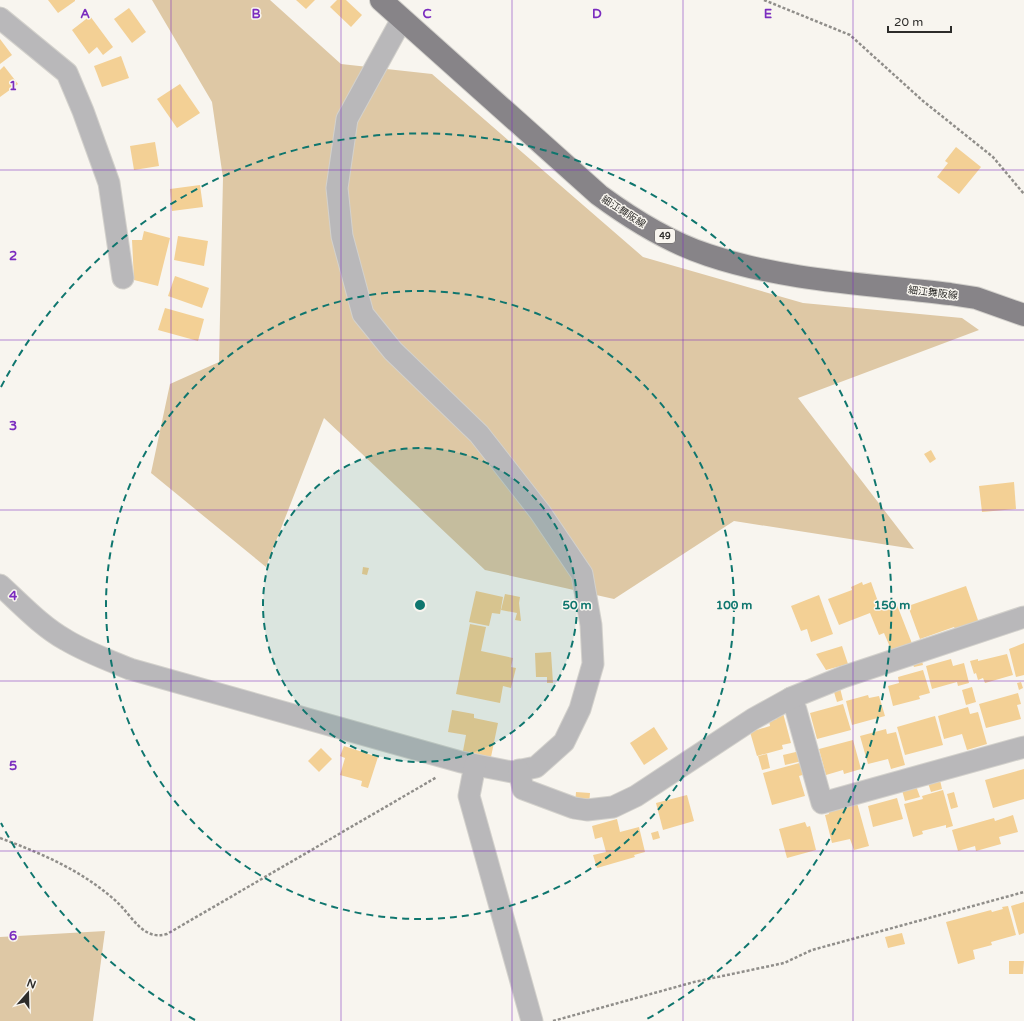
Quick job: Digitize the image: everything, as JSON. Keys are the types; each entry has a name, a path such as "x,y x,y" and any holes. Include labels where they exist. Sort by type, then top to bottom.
{"main road":[{"name":"細江舞阪線","path":"381,0 599,195 624,213 678,243 706,254 766,271 950,294 988,302 1024,315"}],"street":[{"path":"0,18 66,73 83,111 109,183 123,278"},
{"path":"0,585 38,621 65,640 130,669 453,760 512,772 536,767 564,742 580,709 594,664 591,625 582,574 540,512 479,434 393,351 363,314 342,236 337,188 339,164 347,119 402,19"},
{"path":"519,770 523,789 574,808 587,810 613,807 636,796 753,719 791,698 843,677 1024,617"},
{"path":"791,698 796,710 822,803 1024,747"},
{"path":"475,765 469,796 532,1021"}],"path":[{"path":"764,0 850,35 923,101 993,157 1024,194"},
{"path":"0,838 65,865 93,882 117,903 141,929 149,935 158,937 167,934 450,769 453,760"},
{"path":"554,1021 694,982 784,963 812,950 1024,892"}],"shaded area":[{"path":"152,0 270,0 341,64 432,74 643,257 803,303 962,318 979,330 798,398 914,549 734,521 614,599 485,570 324,418 266,567 151,473 170,384 219,362 223,178 212,102"},
{"path":"105,931 93,1021 0,1021 0,937"}],"building":[{"path":"48,0 75,0 75,1 58,13"},
{"path":"296,0 315,0 306,9"},
{"path":"337,0 346,0 362,15 351,27 330,7"},
{"path":"129,8 146,32 132,43 114,19"},
{"path":"90,16 113,47 103,55 97,47 89,54 72,30"},
{"path":"0,39 12,55 0,64"},
{"path":"121,56 129,78 102,87 94,66"},
{"path":"4,66 18,84 0,97 0,70"},
{"path":"180,84 200,113 177,128 157,99"},
{"path":"155,142 159,166 134,170 130,146"},
{"path":"956,147 981,167 959,194 937,177 948,163 945,161"},
{"path":"200,185 203,207 172,211 170,189"},
{"path":"144,231 170,238 158,286 134,280 132,240 142,240"},
{"path":"178,236 208,241 204,266 174,260"},
{"path":"175,276 209,288 202,308 168,296"},
{"path":"165,308 204,319 198,341 158,330"},
{"path":"931,450 936,459 930,463 924,454"},
{"path":"1014,482 1016,509 982,512 979,486"},
{"path":"363,567 369,568 367,575 362,574"},
{"path":"862,582 863,585 871,582 881,610 897,605 913,646 893,654 884,633 879,635 870,613 839,625 828,599 852,590 851,587"},
{"path":"966,586 979,623 956,631 954,627 920,639 908,606"},
{"path":"476,591 503,597 500,614 492,613 489,626 469,622"},
{"path":"505,594 520,597 519,603 521,621 515,620 517,613 501,610"},
{"path":"819,595 833,634 811,642 807,629 801,631 791,606"},
{"path":"470,624 486,627 481,651 513,658 511,667 516,668 511,688 503,686 500,703 456,694"},
{"path":"1024,643 1024,675 1016,677 1009,649"},
{"path":"842,646 848,664 826,670 816,654"},
{"path":"551,652 553,683 547,683 547,677 536,677 535,653"},
{"path":"1007,654 1013,675 985,683 983,678 978,680 976,673 974,674 970,661 978,659 978,661"},
{"path":"921,657 923,665 914,667 911,660"},
{"path":"951,659 953,666 964,663 969,683 958,686 957,682 932,689 926,666"},
{"path":"923,670 930,693 919,696 920,699 893,706 888,686 899,683 898,677"},
{"path":"1021,682 1023,688 1019,690 1017,683"},
{"path":"972,687 976,702 966,705 962,690"},
{"path":"840,688 843,700 837,702 833,689"},
{"path":"1018,693 1021,704 1017,705 1021,719 986,728 979,704"},
{"path":"868,695 869,698 879,696 885,716 852,725 846,701"},
{"path":"843,704 851,730 817,739 810,713"},
{"path":"968,707 970,714 978,712 987,744 967,750 962,734 944,739 938,716"},
{"path":"452,710 474,714 474,718 498,723 491,757 463,751 466,735 448,732"},
{"path":"783,713 791,743 782,745 783,749 757,756 750,732 770,726 769,721 777,719 775,715"},
{"path":"935,716 943,745 905,755 897,727"},
{"path":"654,727 668,749 644,765 630,743"},
{"path":"886,729 887,734 896,732 905,765 891,769 888,759 868,764 860,736"},
{"path":"853,740 861,769 844,774 843,770 826,775 819,749"},
{"path":"344,746 378,757 368,788 361,786 362,781 340,775 345,758 340,756"},
{"path":"321,748 332,759 319,772 308,761"},
{"path":"800,751 802,761 785,765 783,755"},
{"path":"767,754 770,768 762,770 758,756"},
{"path":"803,762 806,774 799,776 805,796 772,805 763,773"},
{"path":"1024,769 1024,799 993,808 985,780"},
{"path":"940,780 942,789 931,792 928,783"},
{"path":"916,786 920,797 905,801 902,790"},
{"path":"943,790 953,826 946,828 946,825 922,831 923,834 913,837 904,804 923,799 922,796"},
{"path":"576,792 590,793 589,805 575,803"},
{"path":"954,792 958,807 951,809 947,794"},
{"path":"687,795 694,821 663,830 656,803"},
{"path":"897,798 903,819 873,827 868,806"},
{"path":"857,803 869,846 854,850 850,839 832,843 825,815 829,814 828,811"},
{"path":"1013,815 1018,832 999,837 1001,844 976,851 975,846 958,851 952,830 994,818 995,821"},
{"path":"617,819 620,832 639,827 645,852 634,855 635,857 597,868 593,855 606,852 602,837 595,839 592,826"},
{"path":"805,822 807,827 810,826 816,850 787,858 779,829"},
{"path":"658,831 660,838 653,840 651,833"},
{"path":"1024,902 1024,933 1019,935 1011,906"},
{"path":"1008,906 1016,935 991,942 992,945 973,950 975,959 958,964 946,922 991,910 992,912"},
{"path":"902,933 905,944 888,948 885,937"},
{"path":"1009,961 1024,961 1023,974 1009,974"}]}
